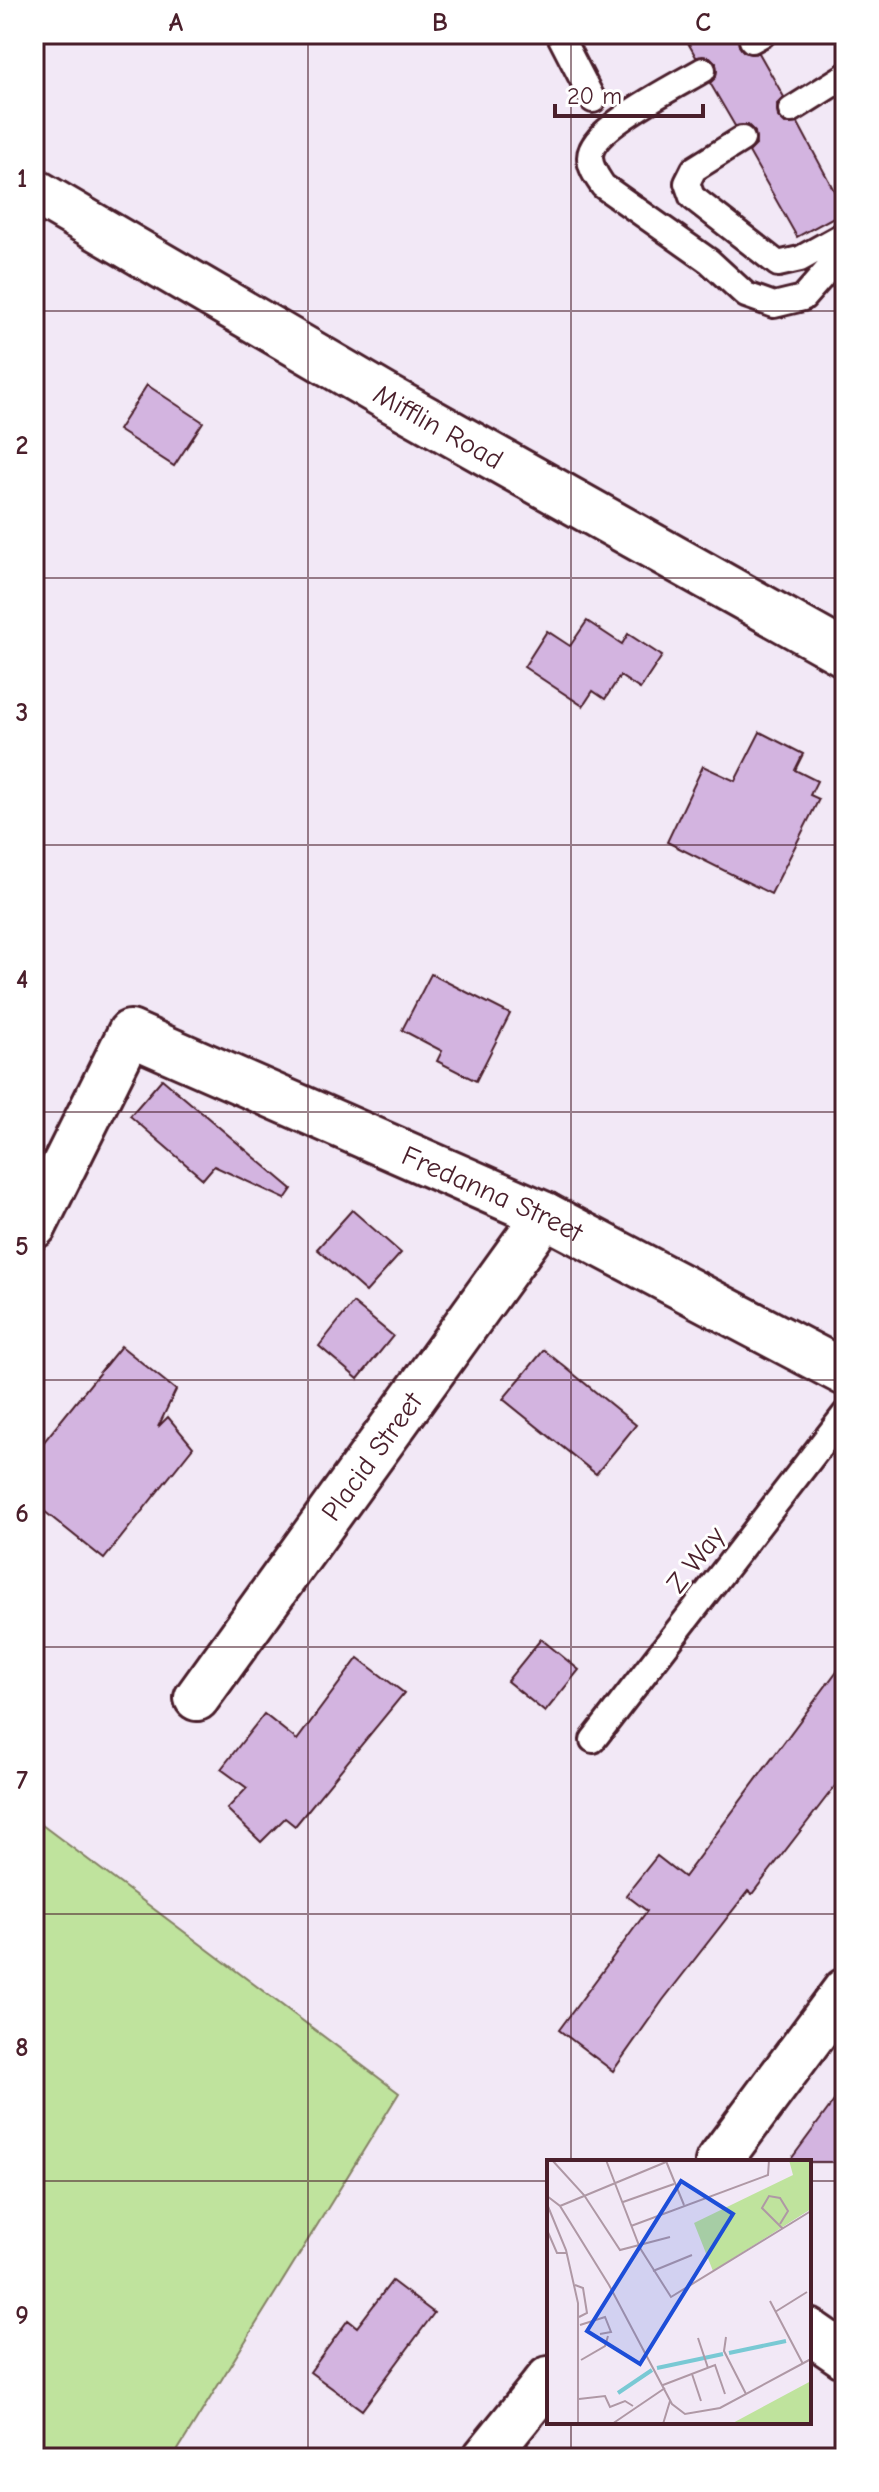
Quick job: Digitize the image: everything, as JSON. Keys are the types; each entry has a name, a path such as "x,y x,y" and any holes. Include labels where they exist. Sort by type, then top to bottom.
{"street":[{"name":"Mifflin Road","path":"34,191 383,395 845,654"},
{"name":"Fredanna Street","path":"34,1226 130,1033 545,1215 845,1373"},
{"name":"Placid Street","path":"197,1698 545,1215"},
{"path":"719,2160 845,1991"},
{"path":"811,2332 845,2356"},
{"path":"485,2458 547,2381"}],"lane":[{"path":"559,34 593,100"},
{"path":"703,70 609,127 595,142 589,156 593,171 603,186 709,261 746,295 774,305 803,298 845,250"},
{"path":"791,110 845,76"},
{"path":"742,139 694,169 687,183 692,197 778,264 800,259 845,234"},
{"name":"Z Way","path":"593,1740 845,1414"}],"green space":[{"path":"34,1819 399,2093 173,2458 34,2458"}],"building":[{"path":"683,34 739,34 739,46 744,52 759,53 784,97 777,104 778,117 785,124 798,123 845,211 797,237 749,152 756,145 755,132 748,125 735,126 710,83 716,77 716,63 710,57 696,57"},
{"path":"147,385 203,422 174,466 118,430"},
{"path":"587,621 622,644 628,634 662,656 640,689 620,676 605,699 593,691 583,706 524,667 547,631 570,646"},
{"path":"760,732 803,754 795,770 817,781 810,795 819,799 771,894 667,842 703,766 735,781"},
{"path":"431,974 510,1014 476,1081 437,1061 442,1051 402,1030"},
{"path":"162,1079 292,1189 285,1199 214,1166 203,1179 130,1116"},
{"path":"352,1210 401,1253 366,1292 317,1249"},
{"path":"353,1303 393,1336 358,1379 319,1346"},
{"path":"121,1346 176,1390 158,1427 168,1417 193,1447 104,1559 34,1503 34,1454"},
{"path":"544,1350 636,1425 596,1474 503,1399"},
{"path":"541,1639 579,1670 545,1712 507,1681"},
{"path":"358,1658 404,1693 295,1826 285,1818 261,1842 227,1809 247,1788 221,1769 264,1714 297,1740"},
{"path":"845,1660 845,1773 752,1894 748,1891 663,2000 613,2071 559,2030 647,1911 626,1895 657,1856 684,1877"},
{"path":"845,2086 845,2162 790,2160"},
{"path":"392,2281 434,2313 362,2410 310,2372 348,2320 357,2327"}]}
